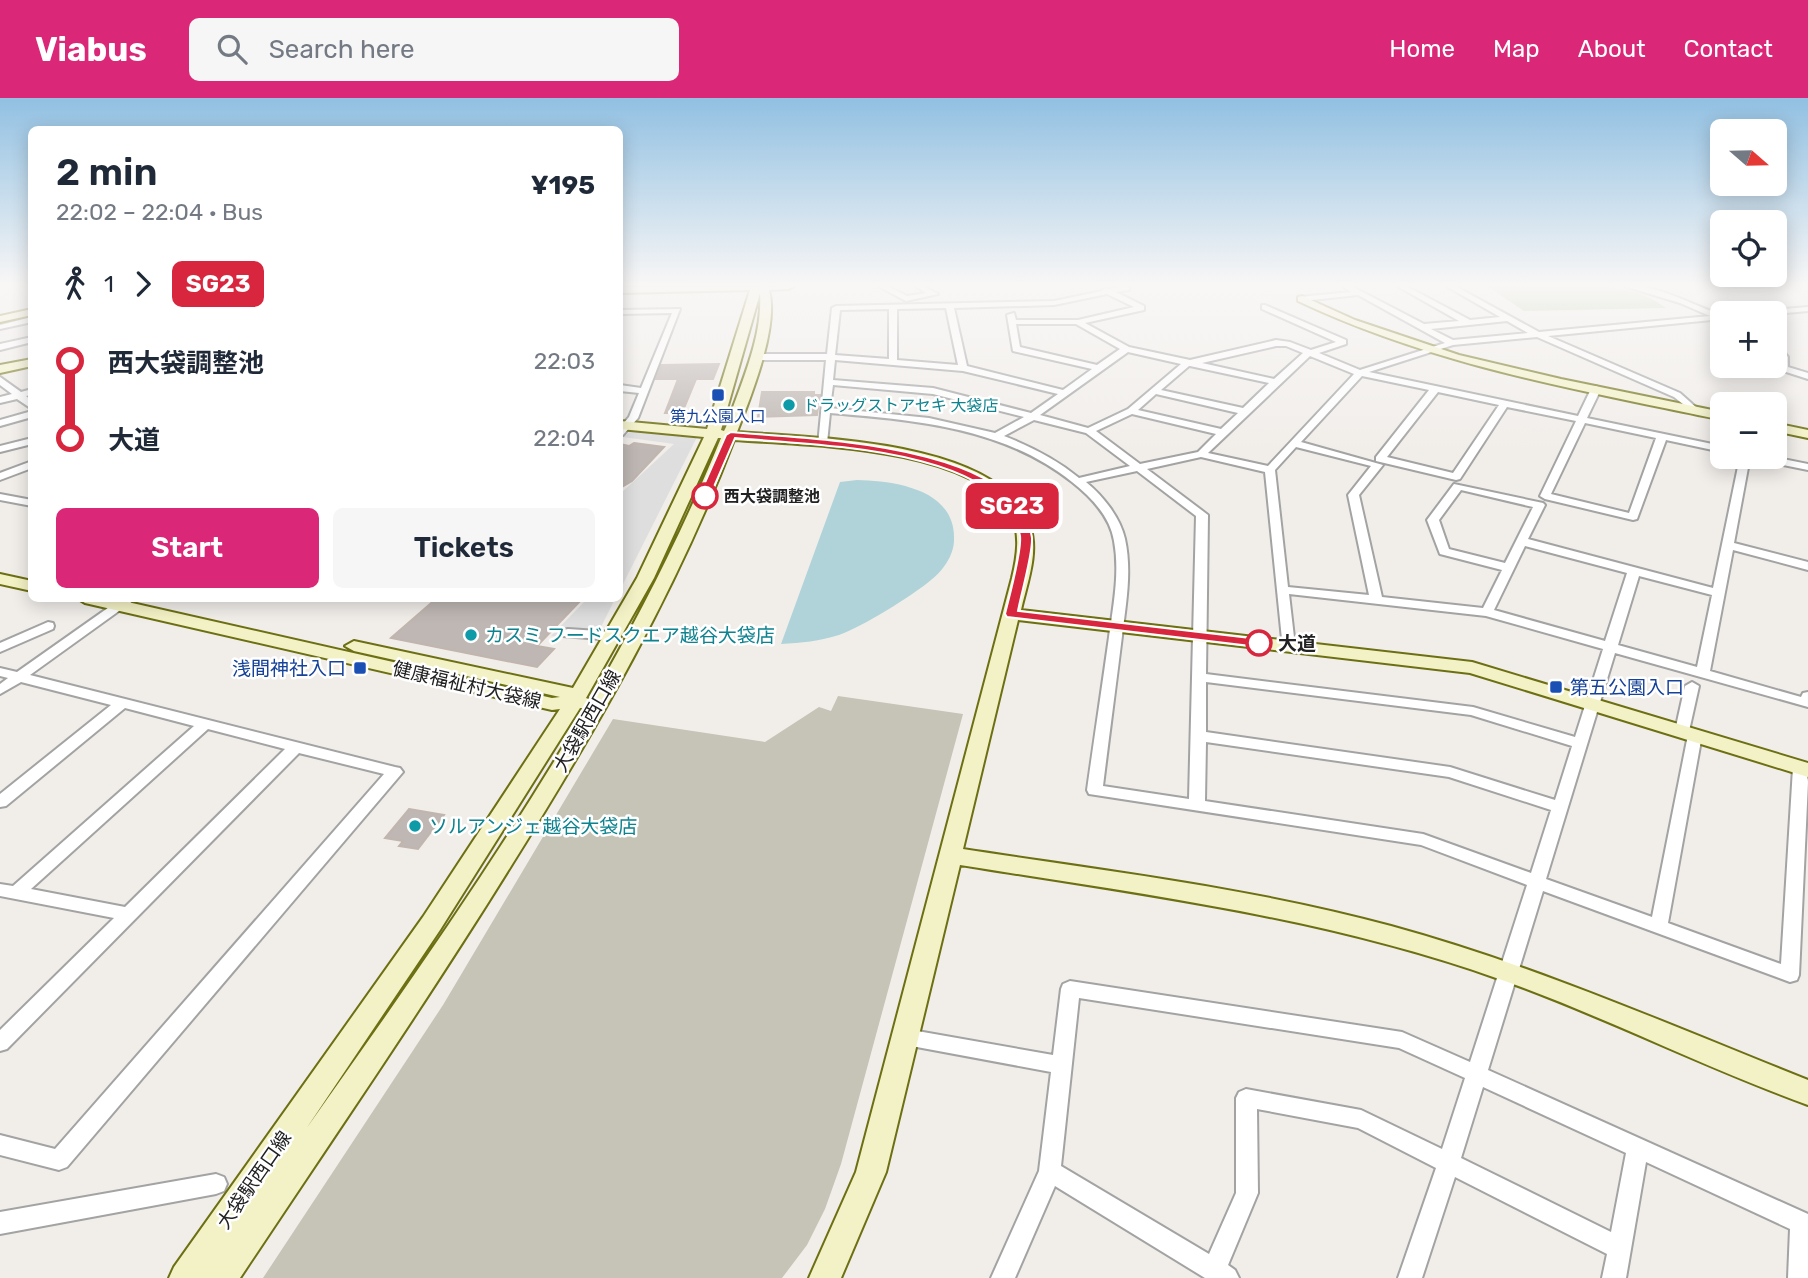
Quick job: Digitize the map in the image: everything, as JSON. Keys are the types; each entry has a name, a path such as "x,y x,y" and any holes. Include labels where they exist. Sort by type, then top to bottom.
{"street":[{"path":"0,347 24,341"},
{"path":"623,426 643,391 664,341"},
{"name":"大袋駅西口線","path":"221,1278 499,869 586,703 613,636 636,595 713,433 742,341"},
{"name":"大袋駅西口線","path":"185,1278 586,703 676,559 731,435 758,341"},
{"path":"822,443 832,341"},
{"path":"893,341 893,361"},
{"path":"957,341 963,368"},
{"path":"1015,341 1016,349 1097,368"},
{"path":"1112,341 1126,349 1276,382"},
{"path":"1201,454 1309,353 1343,342 1341,341"},
{"path":"1404,341 1429,350 1596,389 1710,413"},
{"path":"1448,341 1452,343"},
{"path":"1270,470 1360,373 1452,343 1470,341"},
{"path":"1552,341 1677,395 1693,409"},
{"path":"1089,431 1131,411 1190,363 1276,343 1360,373 1710,446"},
{"path":"996,437 1033,416 1126,349"},
{"path":"755,357 830,356 963,368 1065,393"},
{"path":"0,369 28,363"},
{"path":"1787,369 1808,376"},
{"path":"0,380 28,402"},
{"path":"828,382 933,391 1089,431 1202,515 1197,804"},
{"path":"623,388 643,391"},
{"path":"1436,388 1380,459 1456,477 1505,404"},
{"path":"1596,389 1545,496 1633,517 1662,436"},
{"path":"1155,391 1246,412"},
{"path":"0,400 28,393"},
{"path":"825,410 916,419 996,437 1049,461 1078,481 1100,503 1114,523 1120,540 1123,574 1116,627 1095,790 1423,840 1790,975 1805,769 1472,668 1116,627 1011,614"},
{"path":"1131,411 1224,433"},
{"path":"0,423 28,415"},
{"path":"623,428 822,443 909,454 938,461 966,472 1007,498 1019,517 1026,538 1011,614 952,856 871,1172 825,1278"},
{"path":"1787,430 1808,434"},
{"path":"0,450 28,441"},
{"path":"1295,444 1378,465 1353,495 1376,600"},
{"path":"1078,481 1201,454 1270,470"},
{"path":"1787,463 1808,467"},
{"path":"0,477 28,466"},
{"path":"1703,673 1743,469"},
{"path":"1270,470 1288,646"},
{"path":"1487,612 1506,568 1539,505 1458,486 1433,520 1444,551 1506,568"},
{"path":"0,497 28,502"},
{"path":"1521,541 1718,593"},
{"path":"1727,545 1808,566"},
{"path":"0,567 28,573"},
{"path":"1410,1278 1449,1162 1634,571"},
{"path":"0,579 28,585"},
{"path":"1283,590 1487,612 1807,703 1808,696"},
{"path":"0,690 125,602"},
{"name":"健康福祉村大袋線","path":"125,602 552,704 586,703"},
{"name":"健康福祉村大袋線","path":"159,602 563,690 586,703"},
{"path":"0,648 48,626"},
{"path":"568,633 613,636"},
{"path":"0,672 395,772 59,1160 0,1146"},
{"path":"1199,677 1473,711 1580,744"},
{"path":"1659,926 1688,733 1692,686"},
{"path":"0,802 121,704"},
{"path":"8,891 205,724"},
{"path":"1198,736 1450,772 1560,807"},
{"path":"0,1043 295,748"},
{"path":"952,856 1296,913 1423,944 1507,971 1808,1093"},
{"path":"8,891 128,914"},
{"path":"1003,1278 1050,1171 1070,989 1402,1040 1805,1224 1800,1278"},
{"path":"906,1037 1062,1065"},
{"path":"1050,1171 1221,1274 1247,1193 1246,1098 1361,1119 1619,1248"},
{"path":"1614,1278 1638,1149"},
{"path":"0,1223 216,1184"}],"shaded area":[{"path":"634,429 697,437 623,584 623,491 674,444 623,437"},
{"path":"584,602 614,602 595,639 551,636"},
{"path":"838,696 963,714 841,1164 825,1209 807,1245 782,1278 263,1278 443,1005 613,719 765,742 819,707 831,711"}],"water":[{"path":"857,480 905,486 934,499 945,509 952,523 954,546 950,557 940,572 923,587 860,625 825,639 781,644 840,482"}],"building":[{"path":"719,364 713,379 696,379 682,413 665,413 678,379 656,379 661,365"},
{"name":"ドラッグストアセキ 大袋店","path":"762,392 814,392 814,395 820,395 817,415 758,417"},
{"path":"634,443 664,447 632,481 623,486 623,445 629,446"},
{"name":"カスミ フードスクエア越谷大袋店","path":"432,602 579,602 537,646 554,649 537,667 391,638"},
{"name":"ソルアンジェ越谷大袋店","path":"409,809 444,815 418,849 399,846 403,841 385,838"}],"bus line":[{"name":"SG23","path":"705,496 731,435 874,449 938,461 988,484 1007,498 1019,517 1026,538 1024,561 1011,614 1259,643"}],"place":[{"name":"第九公園入口","path":"718,395"},
{"name":"ドラッグストアセキ 大袋店","path":"789,405"},
{"name":"西大袋調整池","path":"705,496"},
{"name":"カスミ フードスクエア越谷大袋店","path":"471,635"},
{"name":"大道","path":"1259,643"},
{"name":"浅間神社入口","path":"360,668"},
{"name":"第五公園入口","path":"1556,687"},
{"name":"ソルアンジェ越谷大袋店","path":"415,826"}]}
